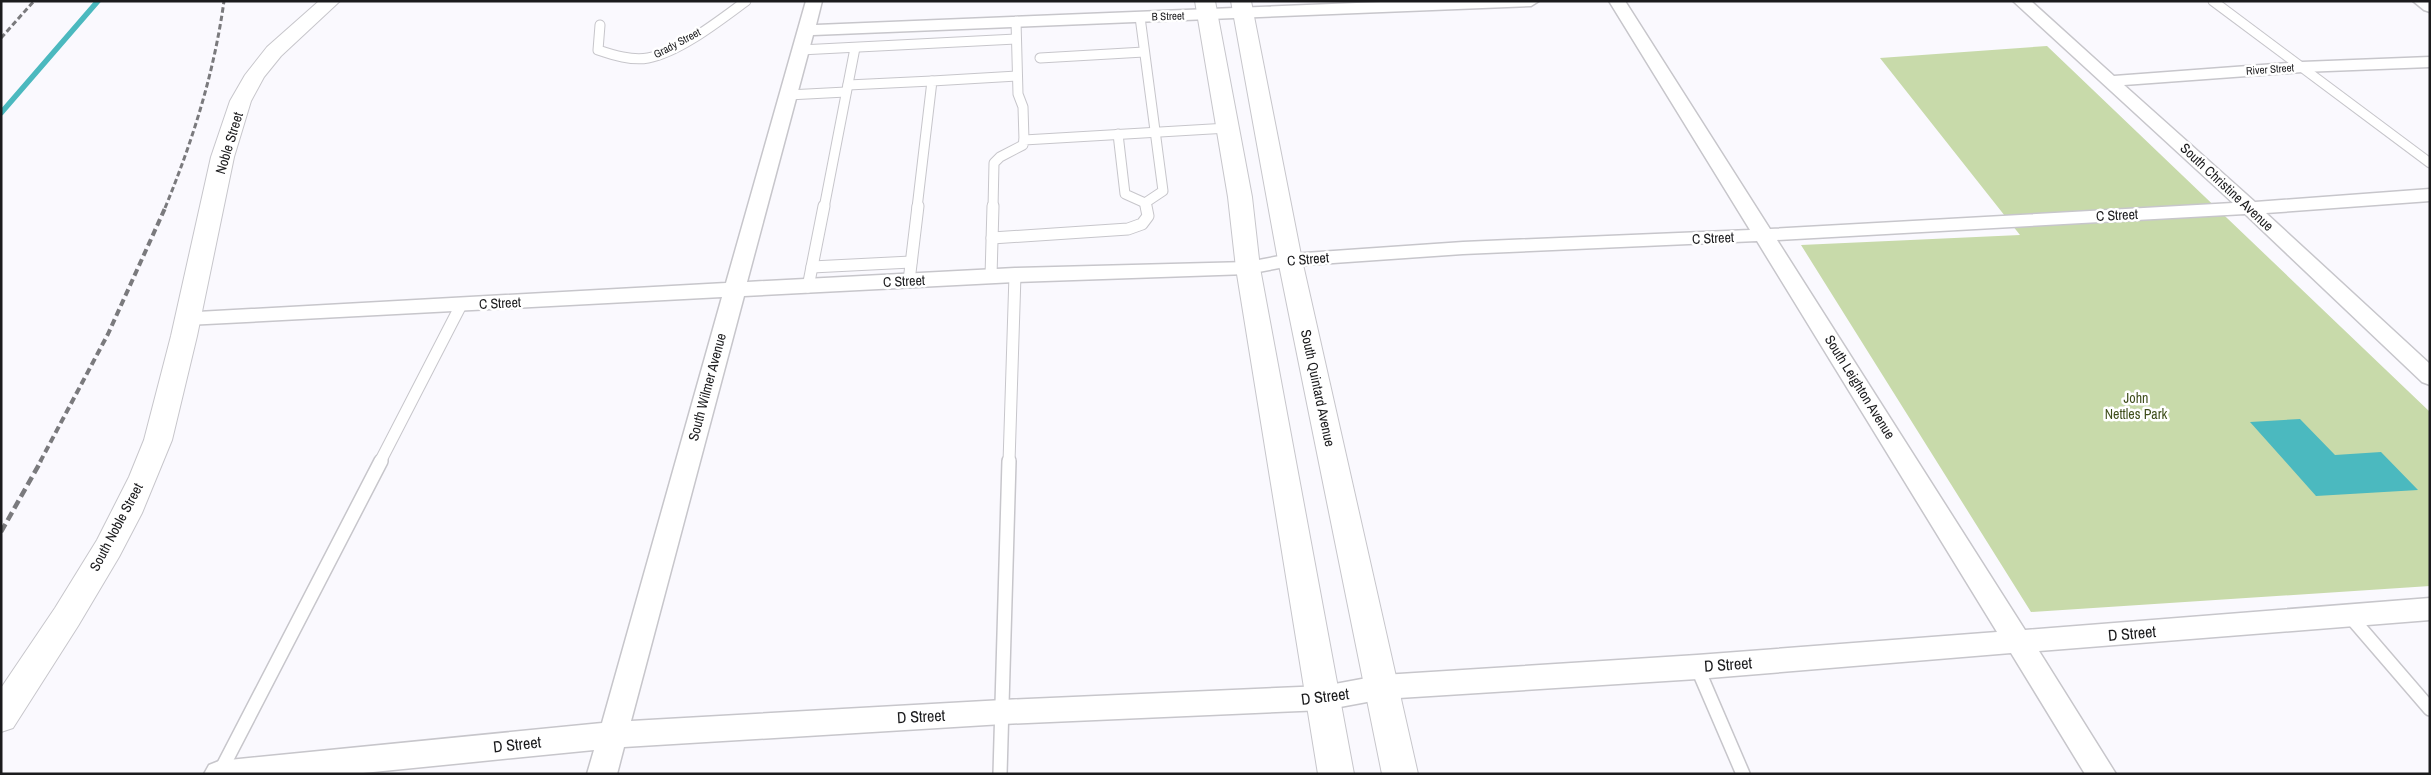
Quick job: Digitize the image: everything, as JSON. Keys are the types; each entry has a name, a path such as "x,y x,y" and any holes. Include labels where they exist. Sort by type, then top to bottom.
{"main road":[{"name":"Noble Street","path":"187,318 220,167 232,127 247,89 268,58 312,16 331,1"},
{"path":"1206,8 1240,197 1248,268 1336,774"},
{"name":"South Quintard Avenue","path":"1242,8 1290,260 1383,687 1400,774"},
{"name":"South Noble Street","path":"1,717 77,600 133,500 159,438 187,318"}],"street":[{"name":"South Wilmer Avenue","path":"602,774 814,1"},
{"name":"B Street","path":"803,40 1016,20 1140,16 1206,8 1531,1"},
{"name":"South Leighton Avenue","path":"1617,1 2102,774"},
{"name":"South Christine Avenue","path":"2021,1 2250,208 2430,377"},
{"path":"2421,1 2430,7"},
{"name":"River Street","path":"2111,81 2302,67 2430,62"},
{"name":"C Street","path":"187,318 808,287 910,271 991,276 1248,268 1290,260 1463,248 1764,235 2250,208 2430,195"},
{"name":"D Street","path":"219,774 613,735 1003,712 1324,698 1383,687 1697,667 2430,609"}],"lane":[{"name":"Grady Street","path":"600,25 598,50 618,58 650,58 721,19 746,1"},
{"path":"2213,1 2430,163"},
{"path":"1140,16 1163,190 1145,203"},
{"path":"991,276 994,163 1000,157 1023,145 1024,140 1023,108 1018,94 1016,20"},
{"path":"803,40 855,48 1016,39"},
{"path":"808,287 855,48"},
{"path":"1040,58 1144,52"},
{"path":"788,94 932,81 1017,76"},
{"path":"812,267 910,271 932,81"},
{"path":"1024,140 1228,128"},
{"path":"1118,134 1125,194 1145,203"},
{"path":"992,238 1128,229 1142,224 1148,216 1145,203"},
{"path":"1000,774 1015,275"},
{"path":"219,774 462,305"},
{"path":"2348,614 2430,709"},
{"path":"1697,667 1742,774"}],"green space":[{"name":"John Nettles Park","path":"2047,46 2430,412 2430,586 2031,612 1801,245 2020,235 1880,58"}],"water":[{"path":"2300,419 2335,455 2381,452 2418,490 2316,496 2250,422"}],"waterway":[{"path":"1,113 98,1"}],"railway":[{"path":"1,38 34,1"},
{"path":"165,208 185,157 201,106 220,28 224,1"},
{"path":"40,462 108,334 166,206"},
{"path":"1,532 41,461"}]}
